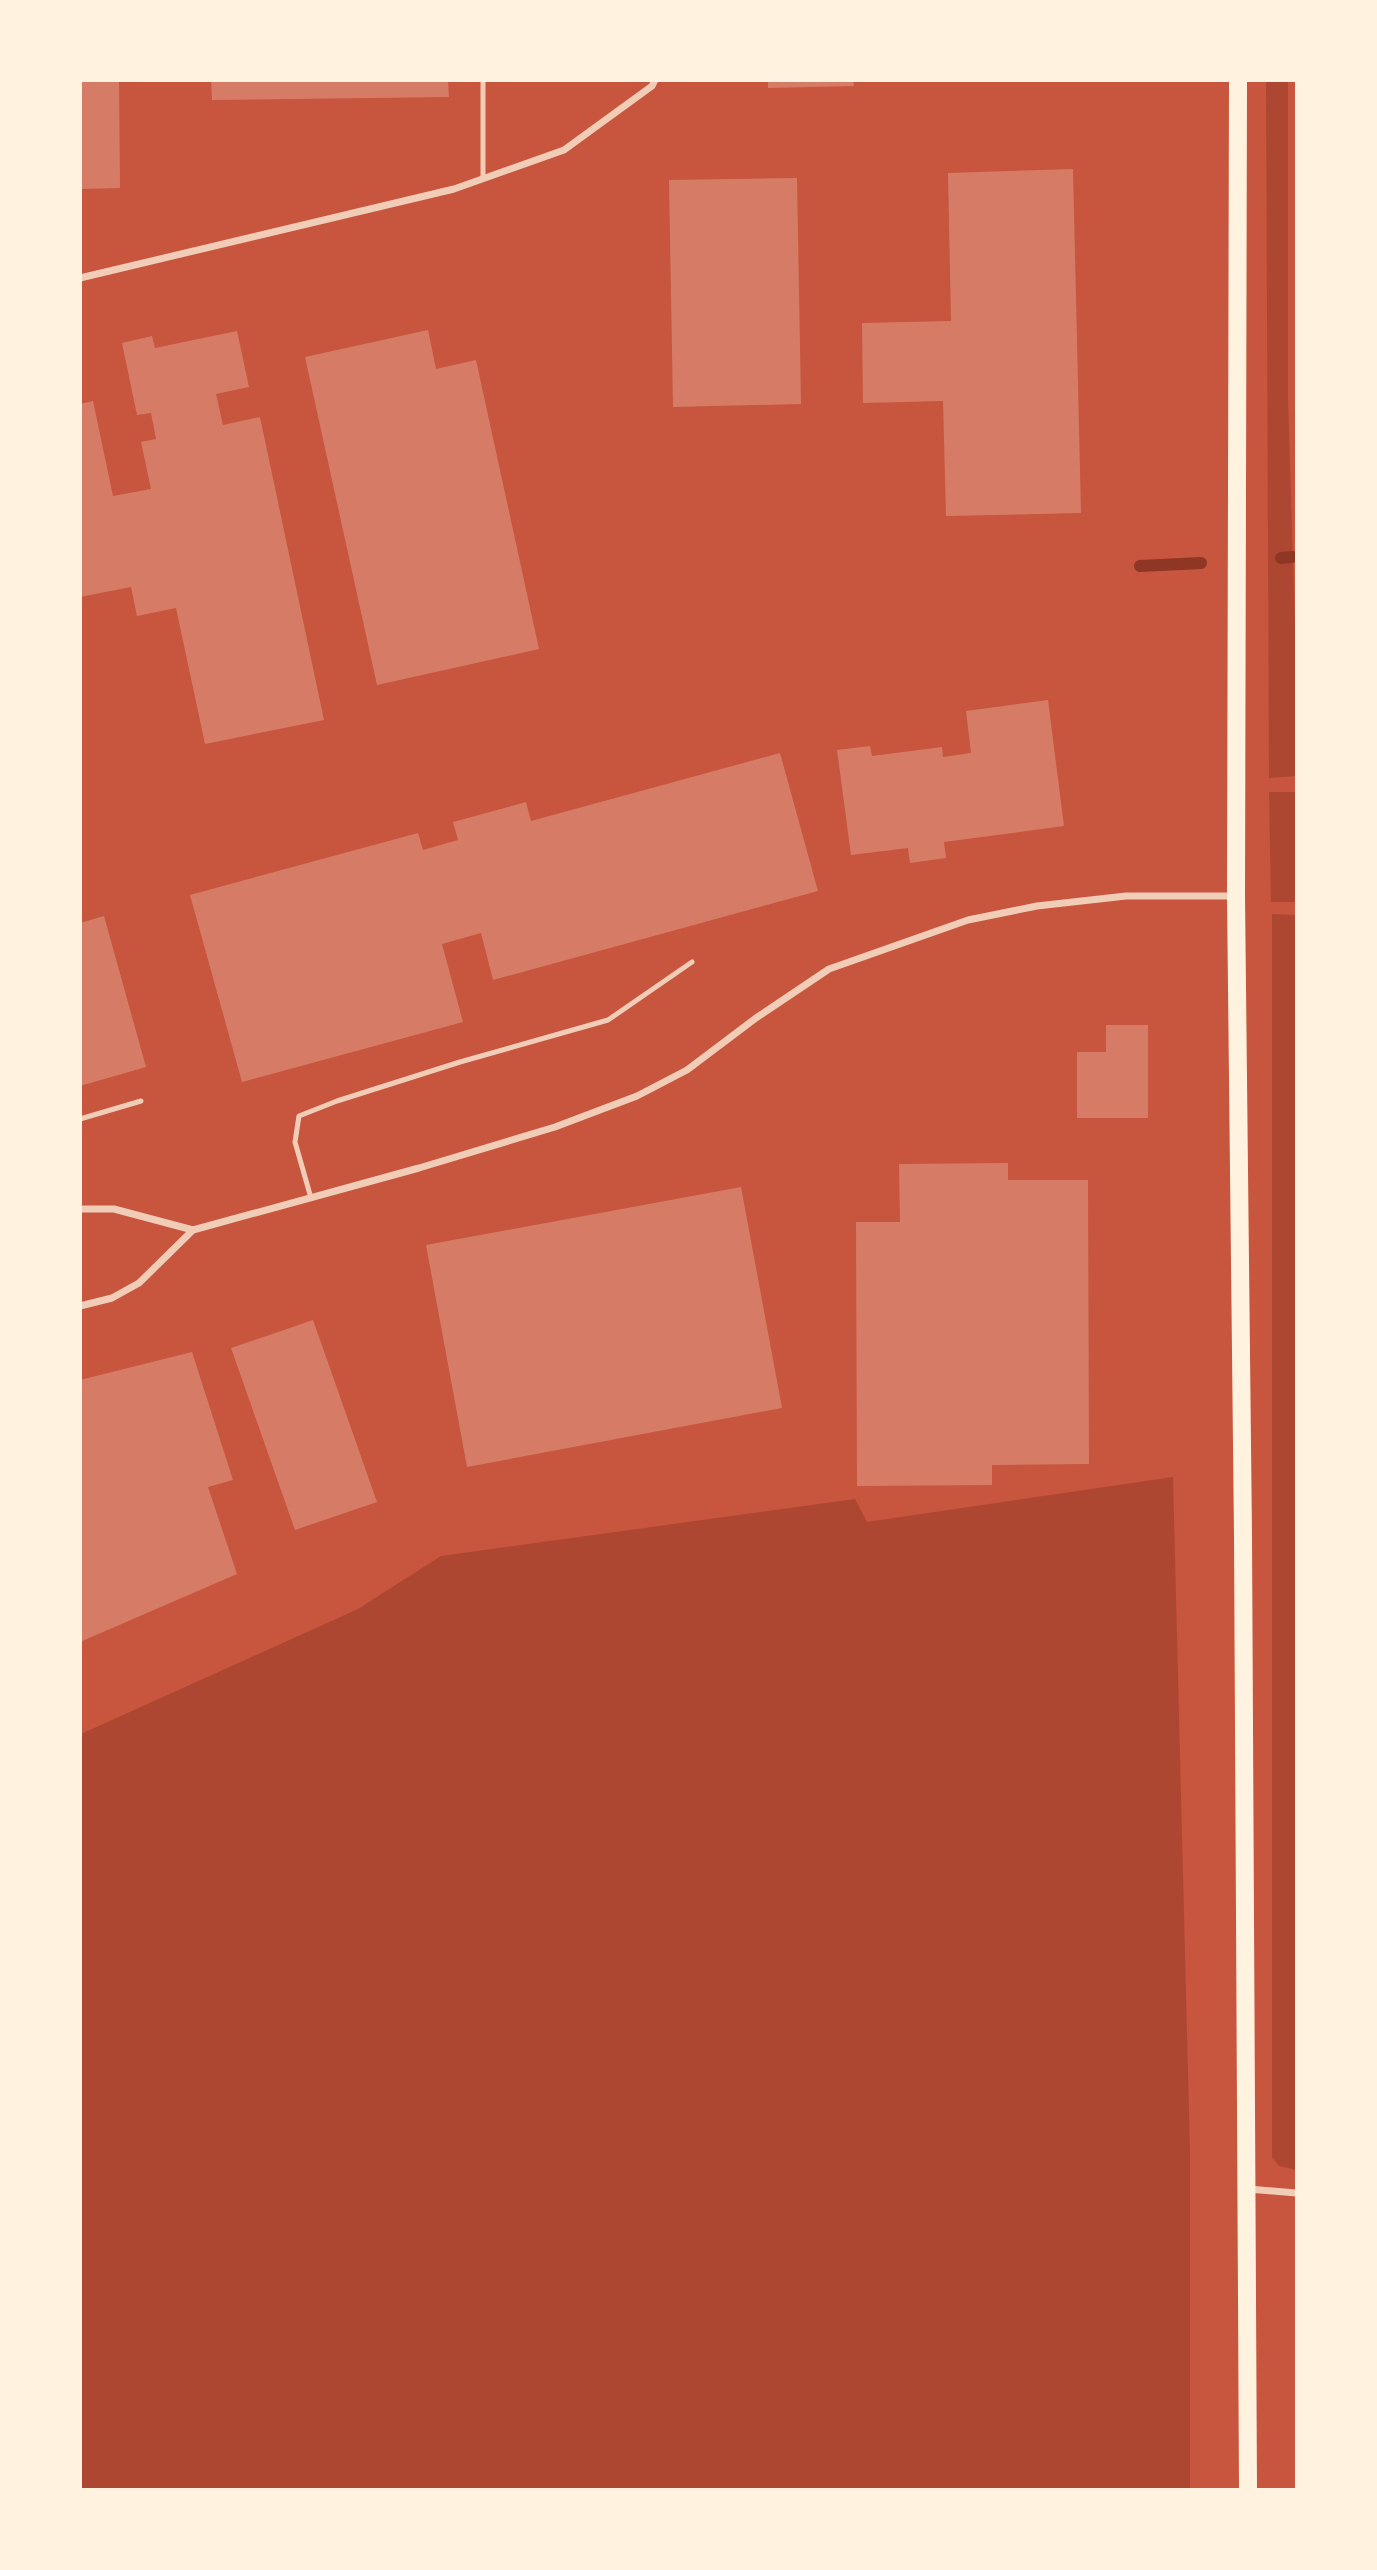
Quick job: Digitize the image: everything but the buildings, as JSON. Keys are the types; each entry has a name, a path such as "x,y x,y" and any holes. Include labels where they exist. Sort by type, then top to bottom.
{"main road":[{"path":"1238,80 1236,896 1248,2189 1248,2490"}],"street":[{"path":"80,278 454,189 564,150 652,86 655,80"},
{"path":"80,1306 112,1298 139,1283 193,1230 555,1127 637,1096 687,1070 756,1018 829,970 968,920 1037,906 1126,896 1236,896"},
{"path":"80,1209 114,1209 193,1230"},
{"path":"1248,2189 1297,2193"}],"lane":[{"path":"483,80 483,178"},
{"path":"311,1198 295,1142 299,1116 337,1101 460,1062 608,1020 692,962"},
{"path":"80,1119 141,1101"}],"shaded area":[{"path":"1266,81 1288,81 1288,398 1296,655 1296,776 1269,778"},
{"path":"1269,792 1296,792 1296,902 1271,902"},
{"path":"1272,914 1296,915 1296,2170 1279,2166 1272,2157"},
{"path":"1173,1477 1190,2152 1190,2489 81,2489 81,1734 358,1609 441,1556 855,1499 867,1522"}],"waterway":[{"path":"1281,558 1292,557"},
{"path":"1140,566 1201,563"}]}
